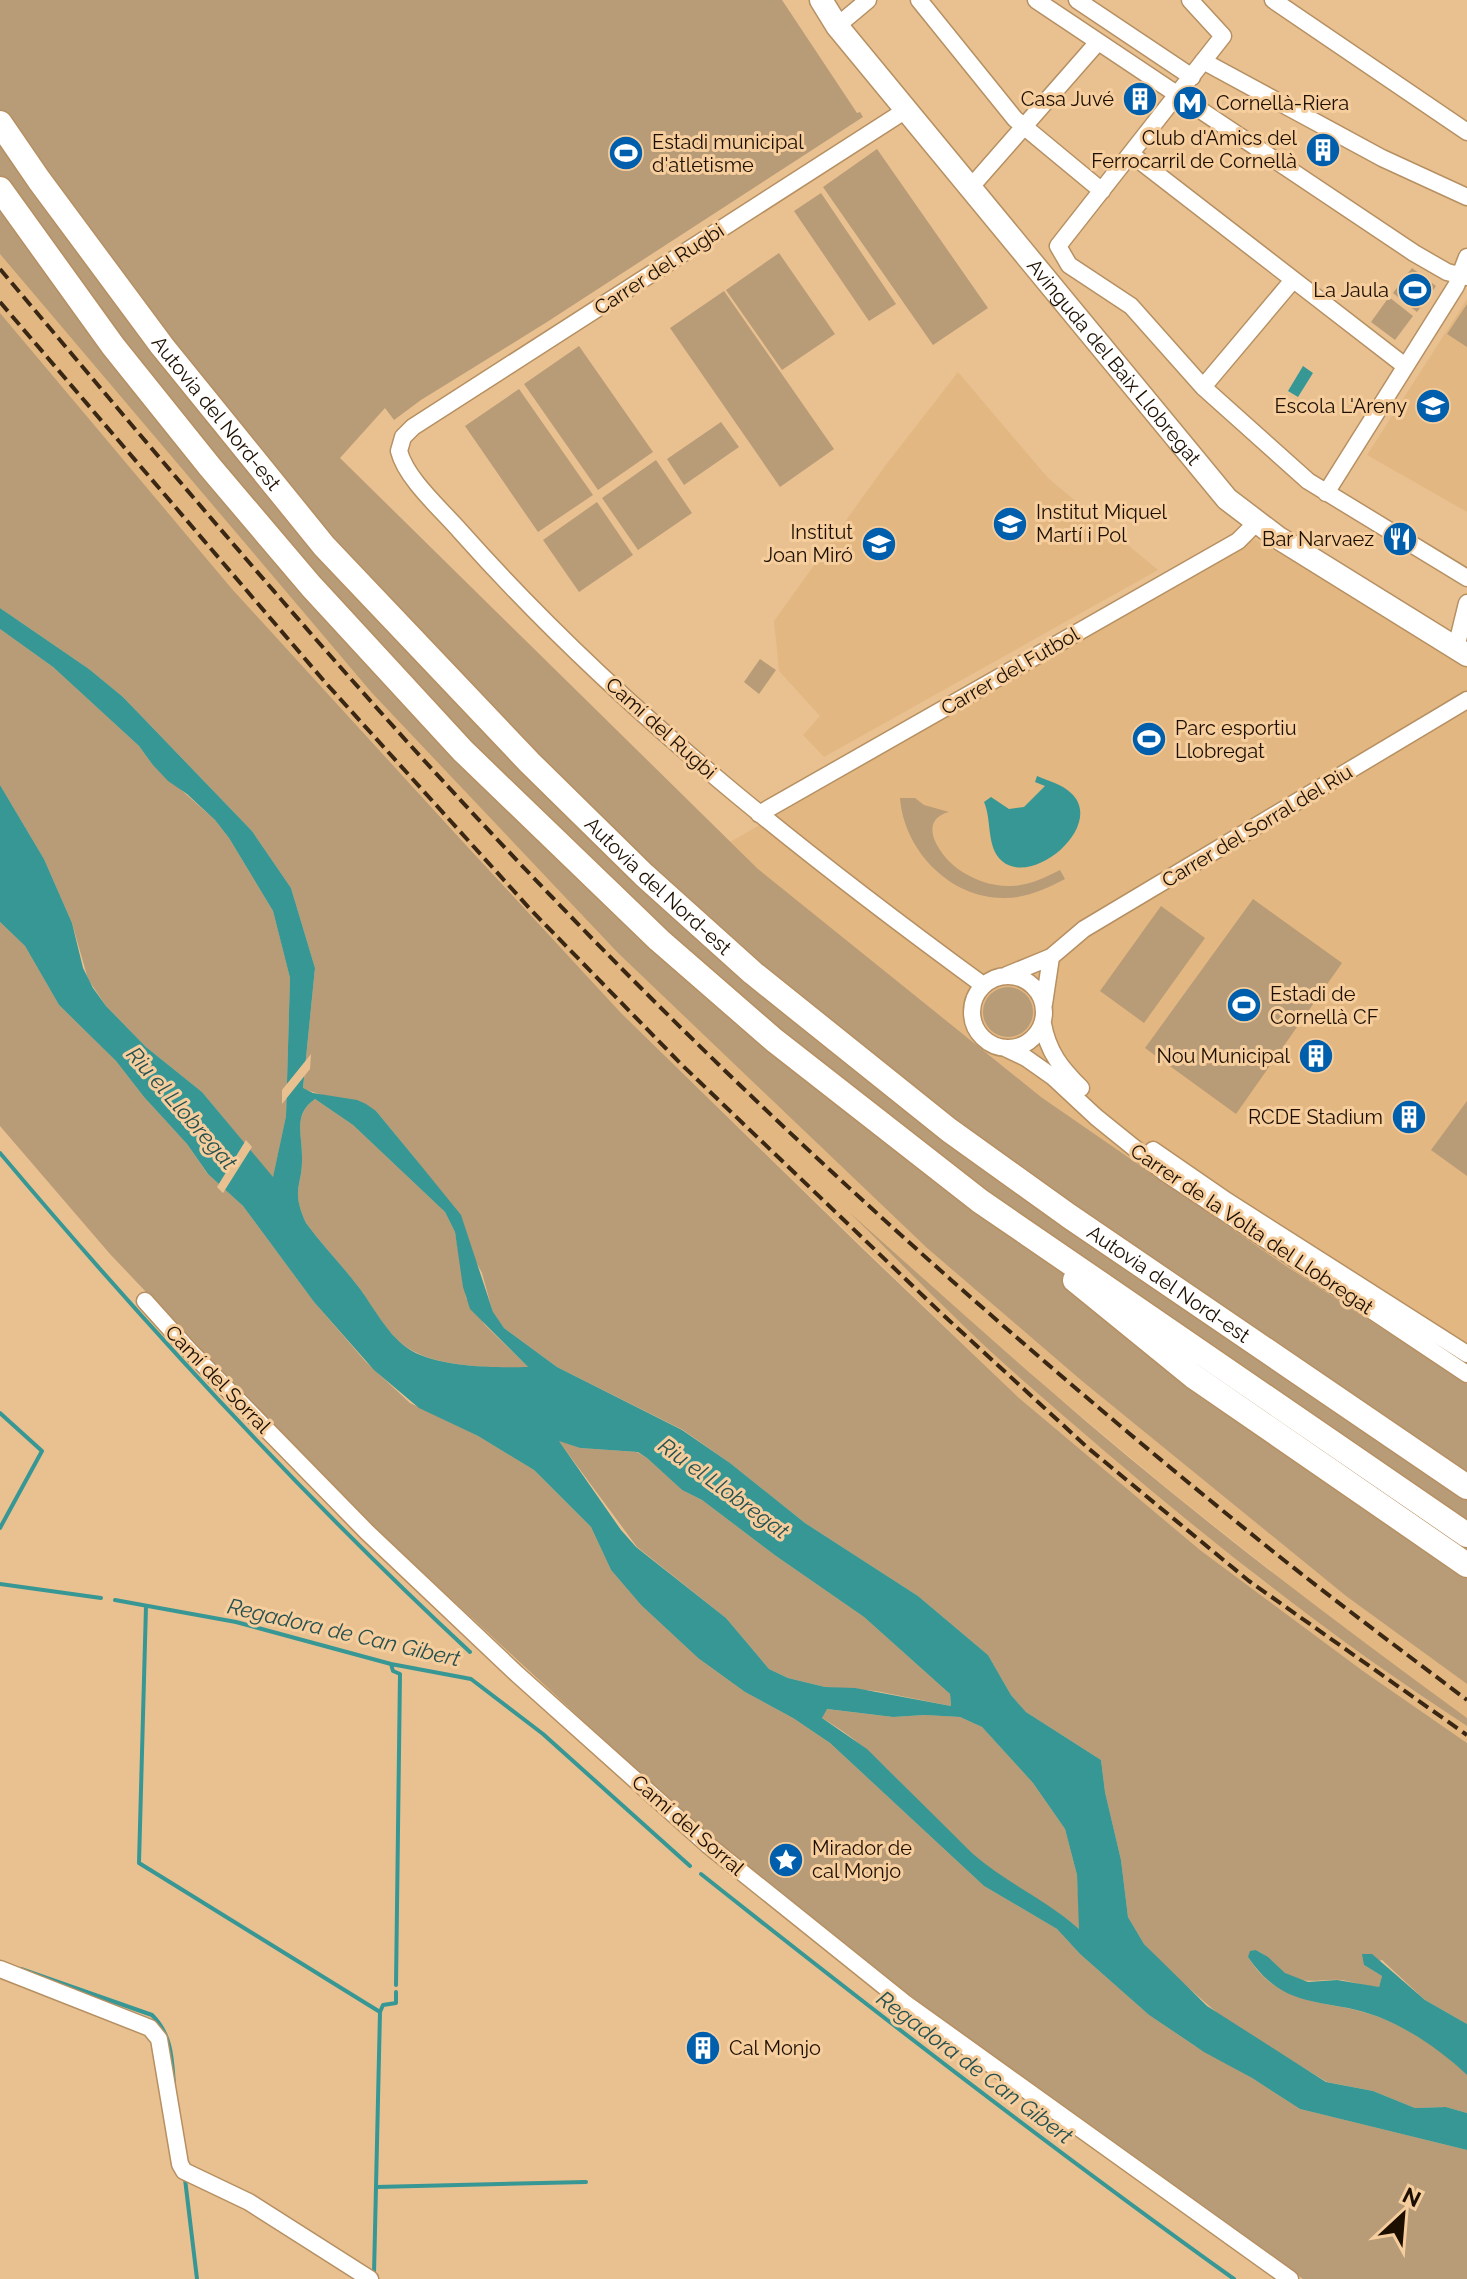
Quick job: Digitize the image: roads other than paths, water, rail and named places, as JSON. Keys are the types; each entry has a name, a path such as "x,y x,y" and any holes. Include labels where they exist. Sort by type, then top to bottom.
{"highway":[{"name":"Autovia del Nord-est","path":"0,123 162,346 324,546 530,763 644,875 753,973 949,1130 1069,1216 1467,1487"},
{"name":"Autovia del Nord-est","path":"0,189 113,346 311,586 463,751 659,940 730,1003 874,1121 991,1208 1467,1535"},
{"path":"991,1208 1158,1350 1467,1565"},
{"path":"1327,1391 1467,1477"}],"main road":[{"name":"Avinguda del Baix Llobregat","path":"821,0 837,26 1227,499 1256,523 1462,651"}],"street":[{"path":"837,26 868,0"},
{"path":"919,0 1024,127 1102,191"},
{"path":"1036,0 1414,253 1447,272 1463,276"},
{"path":"1077,0 1192,77"},
{"path":"1190,0 1223,36 1058,246 1069,265 1137,312 1203,387 1308,481 1467,578"},
{"path":"1273,0 1467,132"},
{"path":"970,188 1098,42"},
{"path":"1203,61 1382,158 1467,197"},
{"name":"Carrer del Rugbi","path":"413,427 906,110"},
{"path":"1131,154 1405,366"},
{"path":"1326,493 1463,276 1467,257"},
{"path":"1203,387 1293,280"},
{"name":"Camí del Rugbi","path":"413,427 400,443 401,459 462,532 577,652 759,814 872,904 983,985"},
{"name":"Carrer del Futbol","path":"759,814 1238,541 1256,523"},
{"path":"1462,651 1467,603"},
{"name":"Carrer del Sorral del Riu","path":"1007,975 1051,957 1084,929 1467,700"},
{"path":"1044,1006 1040,994 1022,978 998,977 983,985 973,1003 975,1027 987,1041 1005,1048 1027,1043 1036,1035 1043,1024 1051,957"},
{"name":"Carrer de la Volta del Llobregat","path":"1043,1024 1046,1043 1068,1076 1164,1159 1467,1354"},
{"name":"Carrer de la Volta del Llobregat","path":"1005,1048 1053,1077 1105,1126 1164,1172 1467,1374"},
{"name":"Camí del Sorral","path":"145,1301 367,1532 517,1674 708,1845 905,2003 1290,2279"},
{"path":"0,1969 140,2023 156,2034 180,2164 186,2172 249,2202 370,2279"}],"water":[{"path":"1303,366 1313,373 1298,397 1288,391"},
{"name":"Riu el Llobregat","path":"0,608 89,669 123,697 252,831 291,888 315,968 303,1088 313,1093 357,1100 376,1111 461,1215 493,1312 504,1328 557,1367 682,1430 730,1463 805,1523 918,1596 988,1655 1011,1695 1026,1712 1101,1760 1121,1860 1128,1917 1144,1944 1207,2006 1326,2082 1373,2091 1415,2108 1446,2107 1467,2113 1467,2150 1300,2109 1149,2015 1080,1954 1057,1929 984,1886 830,1743 793,1718 745,1692 698,1658 641,1605 611,1570 591,1527 534,1470 478,1436 419,1408 374,1370 314,1302 243,1206 208,1174 187,1144 116,1061 59,1005 25,946 0,922 0,785 44,859 72,923 83,968 93,988 146,1047 202,1092 273,1177 286,1116 290,978 273,911 215,820 168,781 139,746 53,667 0,629","holes":["315,1099 353,1125 445,1212 455,1232 463,1287 470,1309 528,1367 484,1367 438,1360 412,1351 388,1330 357,1285 306,1223 301,1211 298,1195 302,1166 300,1125 304,1111","559,1441 580,1448 638,1452 647,1458 682,1490 702,1500 864,1617 950,1694 951,1706 855,1688 825,1687 788,1678 769,1669 726,1618 636,1547","827,1709 893,1717 960,1717 982,1727 1033,1783 1065,1829 1077,1875 1079,1929 973,1854 867,1749 822,1718"]},
{"path":"1037,776 1071,793 1079,806 1079,821 1073,836 1047,860 1031,866 1015,867 997,855 991,841 984,802 991,797 1009,809 1024,807 1045,786 1035,782"},
{"path":"1256,1950 1285,1973 1308,1982 1337,1980 1379,1987 1382,1976 1364,1965 1362,1954 1372,1954 1425,2000 1467,2024 1467,2075 1426,2042 1391,2022 1359,2011 1308,2000 1277,1987 1262,1975 1248,1957 1250,1951"}],"waterway":[{"path":"0,1153 112,1283 228,1410 347,1533 470,1652"},
{"path":"0,1413 42,1451 0,1528"},
{"name":"Regadora de Can Gibert","path":"0,1584 101,1598"},
{"name":"Regadora de Can Gibert","path":"115,1600 236,1622 391,1664 471,1679 543,1734 690,1866"},
{"path":"146,1606 139,1863 380,2012"},
{"path":"391,1664 393,1671 400,1674 396,1985"},
{"name":"Regadora de Can Gibert","path":"701,1874 965,2080 1234,2279"},
{"path":"21,1969 152,2015 167,2039 174,2085"},
{"path":"374,2274 380,2012 383,2005 396,2003 396,1992"},
{"path":"185,2179 197,2279"},
{"path":"376,2187 586,2182"}],"railway":[{"path":"0,269 271,588 409,744 552,897 723,1069 900,1235 1083,1394 1270,1549 1467,1700"},
{"path":"0,302 324,681 531,910 682,1065 941,1313 1088,1448 1249,1581 1467,1735"}],"place":[{"name":"Casa Juvé","path":"1140,99"},
{"name":"Cornellà-Riera","path":"1190,103"},
{"name":"Club d'Amics del Ferrocarril de Cornellà","path":"1323,150"},
{"name":"Estadi municipal d'atletisme","path":"626,153"},
{"name":"La Jaula","path":"1415,290"},
{"name":"Escola L'Areny","path":"1433,406"},
{"name":"Institut Miquel Martí i Pol","path":"1010,524"},
{"name":"Bar Narvaez","path":"1400,539"},
{"name":"Institut Joan Miró","path":"879,544"},
{"name":"Parc esportiu Llobregat","path":"1149,739"},
{"name":"Estadi de Cornellà CF","path":"1244,1005"},
{"name":"Nou Municipal","path":"1316,1056"},
{"name":"RCDE Stadium","path":"1409,1117"},
{"name":"Mirador de cal Monjo","path":"786,1860"},
{"name":"Cal Monjo","path":"703,2048"}]}
